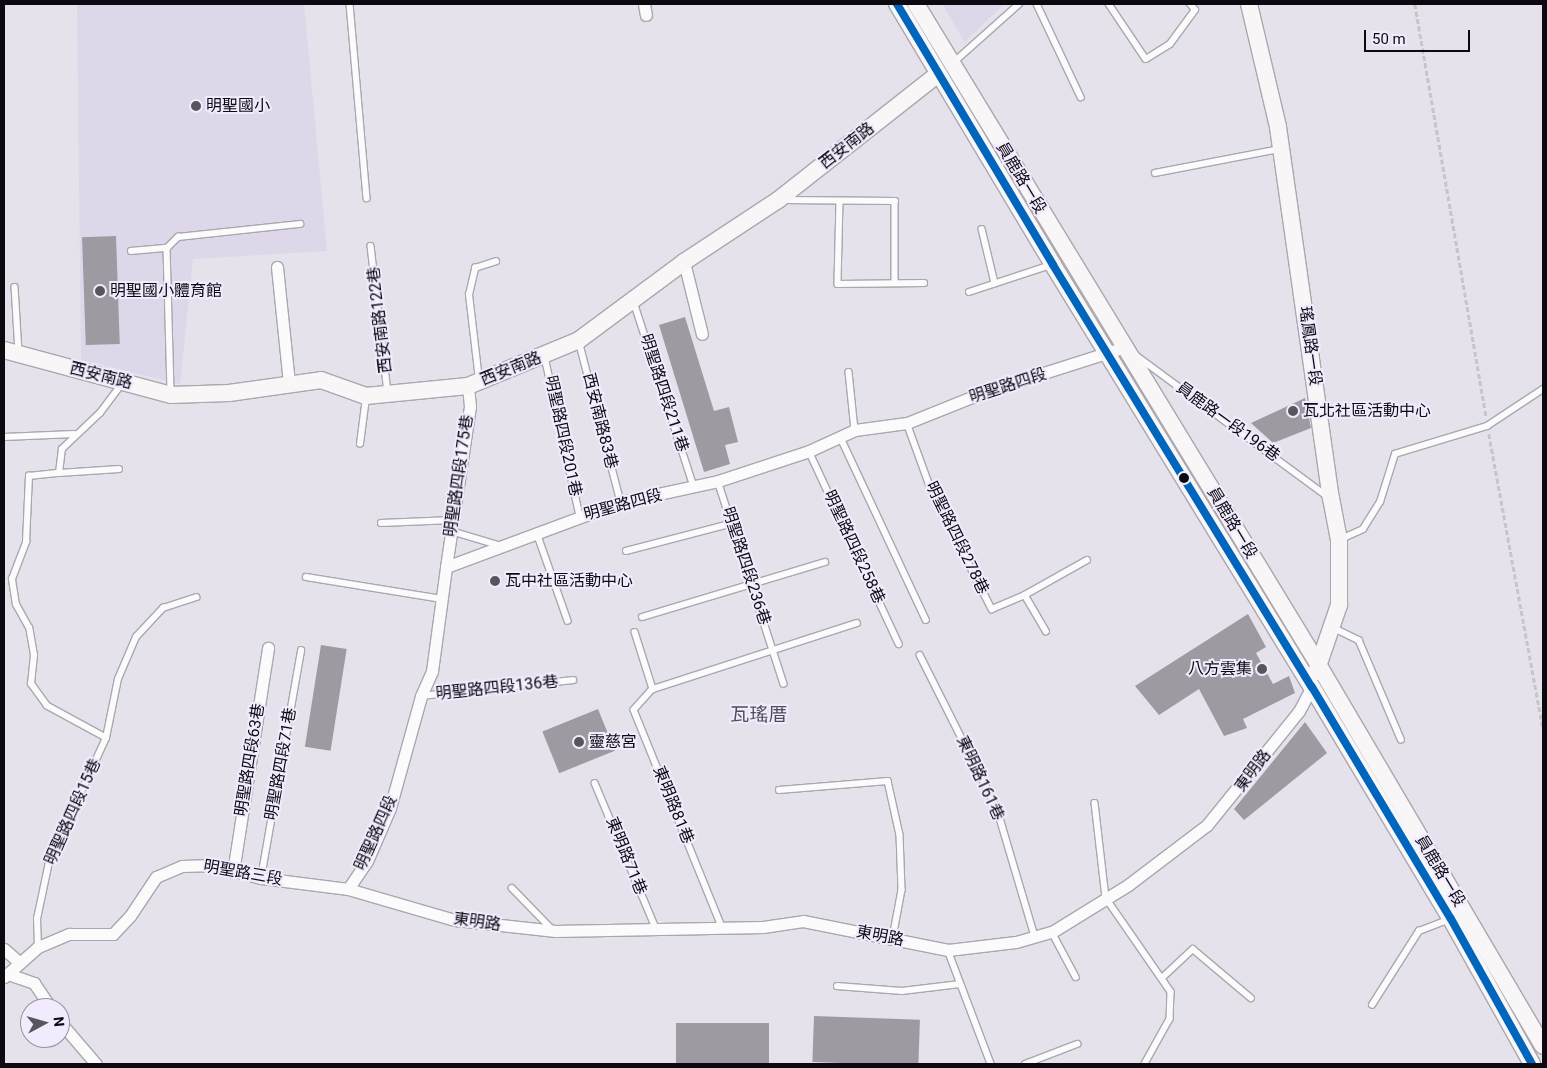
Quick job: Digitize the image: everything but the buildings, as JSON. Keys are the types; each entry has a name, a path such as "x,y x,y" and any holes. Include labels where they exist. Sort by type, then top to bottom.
{"main road":[{"name":"員鹿路一段","path":"897,4 1053,265 1117,351 1318,664 1543,1046"},
{"name":"員鹿路一段","path":"916,4 1312,686 1450,919 1532,1064"},
{"name":"瑤鳳路一段","path":"1249,4 1281,149 1330,498 1339,540 1339,605 1312,686"},
{"name":"西安南路","path":"11,352 122,383 171,394 229,393 321,380 366,396 473,384 545,356 579,340 684,262 778,200 938,74"}],"street":[{"path":"684,262 702,334"},
{"path":"277,267 289,384"},
{"name":"明聖路四段","path":"348,889 367,860 390,808 422,696 432,671 446,567 537,531 621,502 718,481 809,451 840,435 855,430 907,423 984,392 1117,351"},
{"name":"明聖路四段175巷","path":"446,567 473,384"},
{"name":"明聖路四段63巷","path":"233,872 268,648"},
{"name":"東明路","path":"348,889 455,920 555,931 722,926 763,927 803,922 948,950 1016,942 1052,932 1106,898 1207,825 1300,711 1312,686"},
{"name":"明聖路三段","path":"6,976 18,962 38,947 69,934 113,934 130,916 156,877 182,866 213,865 233,872 261,878 348,889"},
{"path":"4,949 18,962"},
{"path":"6,976 34,983 44,998"},
{"path":"70,1034 96,1064"}],"lane":[{"path":"350,4 367,198"},
{"path":"938,74 1019,4"},
{"path":"1037,4 1081,97"},
{"path":"1109,4 1146,59 1170,44 1195,10 1190,4"},
{"path":"1155,173 1281,149"},
{"path":"778,200 895,201 895,283"},
{"path":"840,201 838,284 924,283"},
{"path":"131,251 167,248 178,237 300,224"},
{"path":"982,229 995,283"},
{"name":"西安南路122巷","path":"371,246 388,394"},
{"path":"167,248 171,394"},
{"path":"473,384 469,295 475,268 496,261"},
{"path":"969,292 1053,265"},
{"path":"11,352 15,286"},
{"name":"明聖路四段211巷","path":"633,300 694,487"},
{"name":"西安南路83巷","path":"579,340 621,502"},
{"name":"員鹿路一段196巷","path":"1117,351 1330,498"},
{"name":"明聖路四段201巷","path":"545,356 580,516"},
{"path":"849,372 855,430"},
{"path":"59,472 62,448 74,434 100,413 122,383"},
{"path":"1339,540 1363,529 1380,502 1394,454 1487,426 1543,389"},
{"path":"360,444 366,396"},
{"name":"明聖路四段278巷","path":"907,423 931,489 992,609 1025,595 1087,560"},
{"path":"4,437 74,434"},
{"path":"840,435 926,620"},
{"name":"明聖路四段258巷","path":"809,451 899,644"},
{"name":"明聖路四段15巷","path":"106,738 47,706 30,684 34,655 29,628 16,605 12,578 26,542 29,476 59,472 119,469"},
{"name":"明聖路四段236巷","path":"718,481 730,524 784,684"},
{"path":"382,523 452,526 498,546"},
{"path":"626,551 730,524"},
{"path":"537,531 568,621"},
{"path":"642,617 825,562"},
{"path":"306,576 442,599"},
{"path":"1025,595 1046,631"},
{"name":"明聖路四段15巷","path":"38,947 37,919 49,862 106,738 118,679 136,637 163,608 196,598"},
{"path":"635,632 653,689 857,623"},
{"path":"1332,628 1359,640 1401,739"},
{"name":"明聖路四段71巷","path":"261,878 301,650"},
{"name":"東明路161巷","path":"920,655 996,808 1035,936"},
{"name":"明聖路四段136巷","path":"422,696 572,680"},
{"name":"東明路81巷","path":"653,689 634,710 722,926"},
{"path":"779,790 888,781 900,835 902,890 893,938"},
{"name":"東明路71巷","path":"596,783 656,928"},
{"path":"1095,803 1106,898 1171,992 1173,1006 1170,1019 1145,1064"},
{"path":"512,888 555,931"},
{"path":"1372,1005 1419,931 1450,919"},
{"path":"1052,932 1076,977"},
{"path":"1162,978 1193,949 1251,998"},
{"path":"948,950 991,1064"},
{"path":"837,986 902,991 960,984"},
{"path":"1025,1064 1077,1044"}],"path":[{"path":"1415,4 1487,426 1543,727"}],"shaded area":[{"name":"明聖國小","path":"77,4 304,4 327,251 193,259 180,384 81,360"},
{"path":"942,4 1004,4 965,42"}],"transit line":[{"path":"897,4 1053,265 1312,687 1451,919 1532,1064"}],"place":[{"name":"明聖國小","path":"196,106"},
{"name":"明聖國小體育館","path":"100,291"},
{"name":"瓦北社區活動中心","path":"1293,411"},
{"name":"瓦中社區活動中心","path":"495,581"},
{"name":"八方雲集","path":"1262,669"},
{"name":"靈慈宮","path":"579,742"}],"district":[{"name":"瓦瑤厝","path":"759,715"}]}
